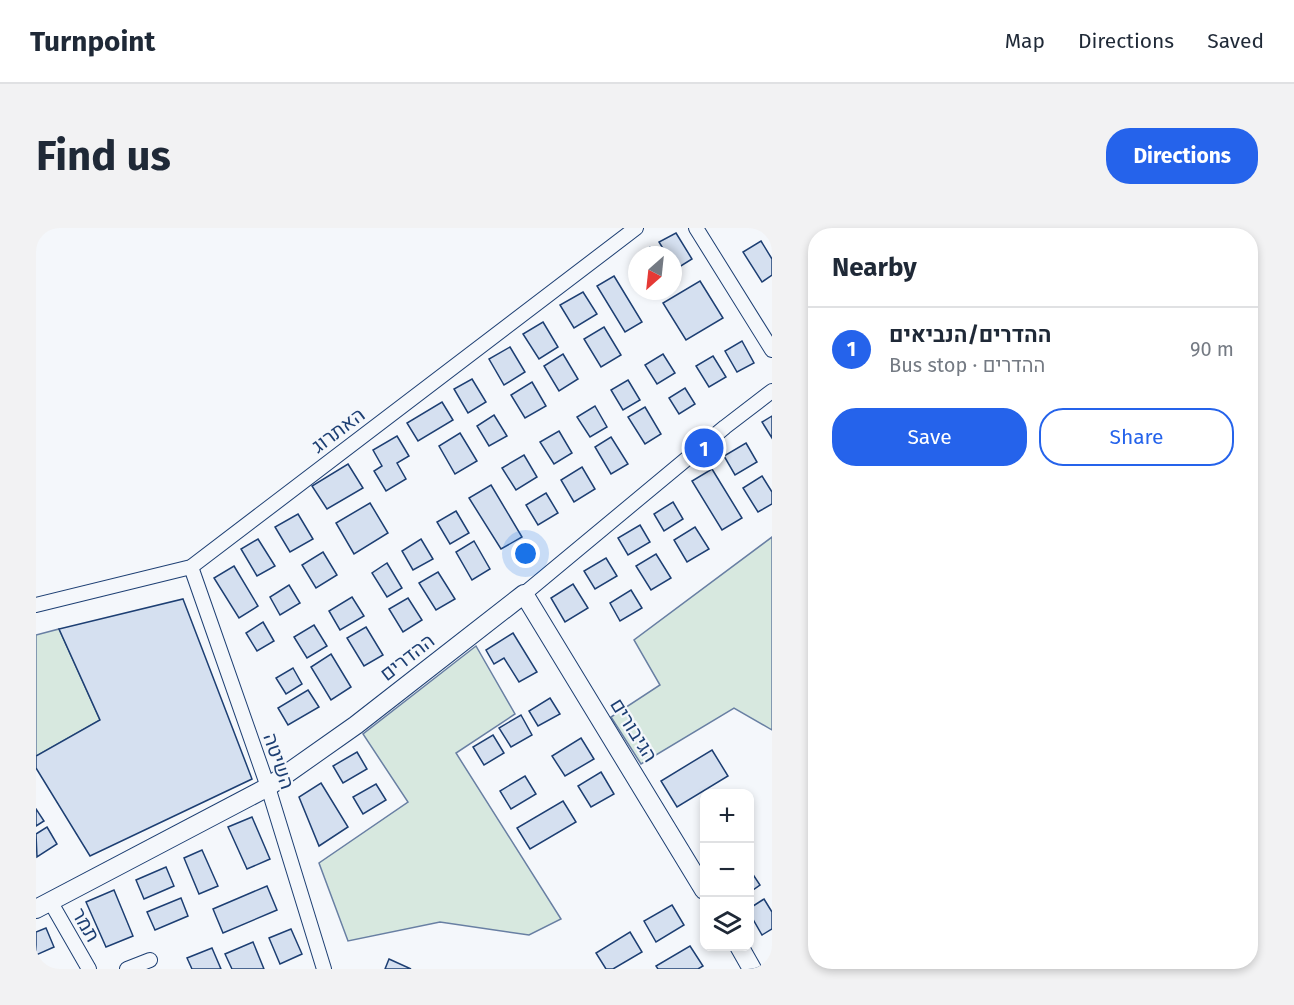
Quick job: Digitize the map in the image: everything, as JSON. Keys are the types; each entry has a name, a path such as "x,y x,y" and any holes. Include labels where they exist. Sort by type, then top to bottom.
{"street":[{"name":"האתרוג","path":"36,606 191,567 636,228"},
{"path":"696,228 772,350"},
{"name":"ההדרים","path":"43,905 268,787 356,725 524,594 725,427 772,391"},
{"name":"השיטה","path":"191,567 268,787 324,969"},
{"name":"הגיבורים","path":"524,594 700,882"},
{"name":"תמר","path":"43,905 89,969"},
{"path":"742,951 752,969"},
{"path":"127,969 150,960"}],"shaded area":[{"path":"772,537 772,730 734,708 641,764 611,717 660,685 634,640"},
{"path":"59,629 100,720 36,756 36,635"},
{"path":"476,646 515,714 456,753 561,919 529,935 440,922 348,941 319,863 408,802 363,734"}],"building":[{"path":"676,233 692,259 682,265 682,246 661,246 659,242"},
{"path":"761,241 772,259 772,275 762,282 743,252"},
{"path":"614,276 642,322 625,332 597,286"},
{"path":"700,281 723,318 686,340 663,303 668,300 682,300 682,292"},
{"path":"583,292 597,314 574,328 560,305"},
{"path":"543,322 558,347 539,359 523,334"},
{"path":"604,327 621,355 601,367 584,339"},
{"path":"742,341 754,363 737,372 725,351"},
{"path":"510,347 525,372 504,385 489,359"},
{"path":"563,354 578,379 559,391 544,366"},
{"path":"663,354 675,373 657,384 645,365"},
{"path":"713,356 726,377 709,387 696,366"},
{"path":"472,379 486,402 468,413 454,389"},
{"path":"628,380 640,400 623,410 611,390"},
{"path":"532,382 546,406 525,418 511,395"},
{"path":"685,388 695,404 679,414 669,398"},
{"path":"442,402 453,420 418,441 407,423"},
{"path":"595,406 607,427 590,437 577,417"},
{"path":"645,407 661,434 645,444 628,417"},
{"path":"494,415 507,436 489,446 477,426"},
{"path":"772,416 772,438 762,422"},
{"path":"559,431 572,453 554,464 540,442"},
{"path":"460,433 477,461 455,474 439,446"},
{"path":"397,436 409,456 397,463 406,479 386,491 374,471 382,466 373,450"},
{"path":"611,437 628,464 611,474 595,447"},
{"path":"746,443 757,462 735,475 724,456"},
{"path":"524,455 537,477 516,490 502,468"},
{"path":"348,464 363,488 327,509 312,486"},
{"path":"582,467 595,489 574,502 561,480"},
{"path":"712,469 742,518 722,530 692,481"},
{"path":"762,476 772,492 772,504 758,512 743,488"},
{"path":"491,485 522,537 501,549 469,498"},
{"path":"546,493 558,513 538,525 526,505"},
{"path":"673,502 683,519 664,531 654,514"},
{"path":"370,503 388,533 354,554 336,523"},
{"path":"456,511 469,533 450,544 437,522"},
{"path":"298,514 313,539 290,552 275,527"},
{"path":"640,525 650,542 628,555 618,538"},
{"path":"695,527 709,549 687,562 674,540"},
{"path":"258,539 275,566 257,576 241,549"},
{"path":"421,539 433,559 413,570 402,551"},
{"path":"474,541 490,569 472,580 456,552"},
{"path":"323,552 337,575 316,588 302,565"},
{"path":"656,554 671,578 651,590 636,566"},
{"path":"606,558 617,576 595,589 584,571"},
{"path":"387,563 402,588 387,597 372,573"},
{"path":"234,566 258,606 239,618 214,578"},
{"path":"438,572 455,599 436,610 419,583"},
{"path":"573,584 588,608 565,622 551,598"},
{"path":"289,585 300,603 280,615 270,597"},
{"path":"631,590 642,608 620,621 610,603"},
{"path":"352,597 364,616 340,630 329,611"},
{"path":"408,598 422,620 403,632 389,609"},
{"path":"183,599 252,779 90,856 36,768 36,756 100,720 59,629"},
{"path":"263,622 274,641 257,651 246,633"},
{"path":"314,625 327,646 307,658 294,637"},
{"path":"366,627 383,655 364,666 347,638"},
{"path":"513,633 537,672 519,682 504,658 494,664 486,650"},
{"path":"331,654 351,687 331,700 311,667"},
{"path":"293,668 302,684 286,694 276,678"},
{"path":"308,690 319,707 288,725 278,708"},
{"path":"550,698 560,714 538,726 529,711"},
{"path":"521,715 532,735 511,747 499,728"},
{"path":"493,735 504,753 484,765 473,747"},
{"path":"581,738 594,759 565,776 552,756"},
{"path":"712,750 728,776 707,789 700,789 700,793 677,807 661,781"},
{"path":"357,752 367,769 343,783 333,766"},
{"path":"601,772 614,794 591,807 578,786"},
{"path":"525,776 536,794 511,809 500,791"},
{"path":"321,783 348,827 319,846 299,797"},
{"path":"376,784 386,800 363,814 353,797"},
{"path":"563,801 576,822 530,849 517,828"},
{"path":"36,809 44,821 36,826"},
{"path":"252,817 270,859 247,869 228,827"},
{"path":"47,827 57,844 37,857 36,834"},
{"path":"202,850 218,886 199,894 184,858"},
{"path":"166,867 174,886 144,899 136,880"},
{"path":"754,876 760,885 754,889"},
{"path":"267,886 277,910 223,933 213,909"},
{"path":"114,890 133,936 106,947 86,902"},
{"path":"181,898 188,916 155,930 147,912"},
{"path":"764,899 772,912 772,929 762,935 754,921 754,905"},
{"path":"672,905 684,925 656,942 644,921"},
{"path":"46,928 54,947 36,955 36,932"},
{"path":"291,929 302,954 280,964 269,938"},
{"path":"630,932 642,952 613,969 606,969 596,953"},
{"path":"253,942 264,969 232,969 225,954"},
{"path":"690,946 703,966 698,969 658,969 656,966"},
{"path":"212,948 221,969 192,969 187,958"},
{"path":"389,959 411,969 385,969"}],"place":[{"name":"ההדרים/הנביאים","path":"704,448"}]}
